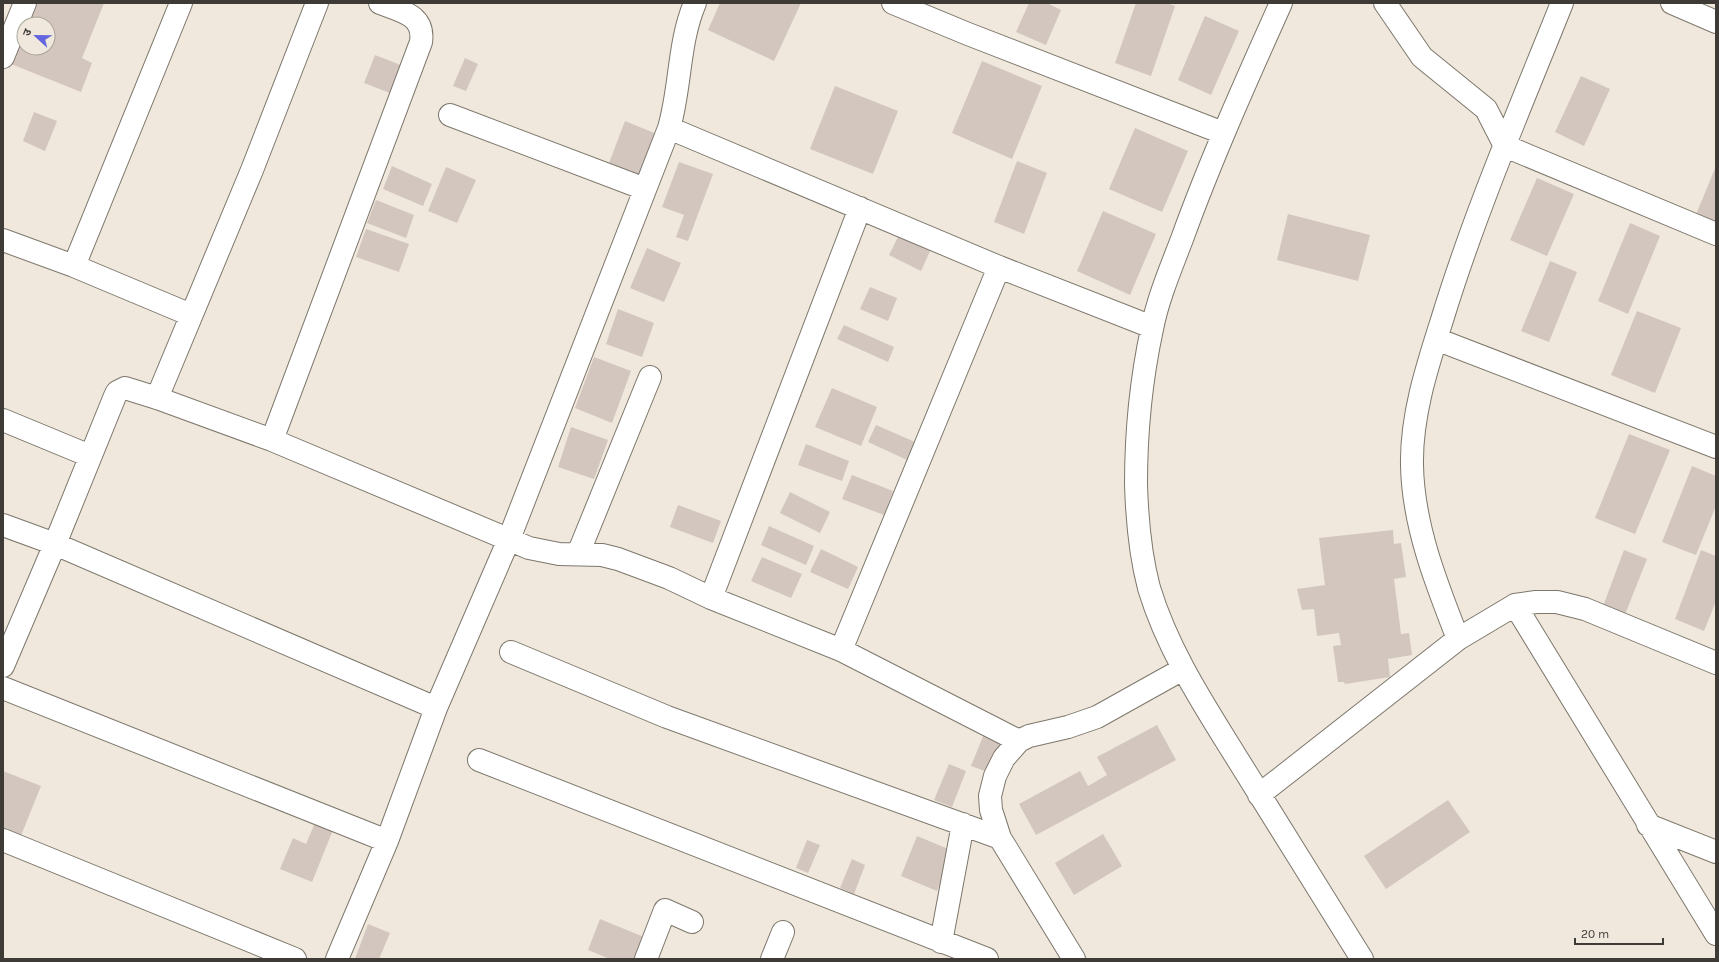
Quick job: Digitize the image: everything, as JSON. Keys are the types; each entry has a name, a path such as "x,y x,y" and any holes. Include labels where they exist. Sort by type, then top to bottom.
{"street":[{"path":"3,57 25,3"},
{"path":"74,266 182,3"},
{"path":"157,398 252,170 317,3"},
{"path":"272,440 421,42 421,28 412,16 381,3"},
{"path":"337,959 387,841 436,708 509,539 669,128 673,114 683,43 690,15 695,3"},
{"path":"893,3 975,37 1223,133"},
{"path":"1281,3 1223,133 1191,213 1152,327 1140,403 1136,457 1137,511 1142,558 1150,589 1167,634 1183,669 1259,795 1362,959"},
{"path":"1385,3 1422,57 1486,109 1505,146 1716,234"},
{"path":"1458,639 1432,572 1414,498 1412,435 1436,339 1460,260 1562,3"},
{"path":"1672,3 1716,22"},
{"path":"450,115 645,189"},
{"path":"669,128 999,267 1152,327"},
{"path":"711,598 860,208"},
{"path":"3,240 74,266 191,316"},
{"path":"841,650 999,267"},
{"path":"1436,339 1716,447"},
{"path":"578,554 650,377"},
{"path":"3,666 117,392 125,388 157,398 272,440 542,552 602,555 618,559 669,578 711,598 841,650 1019,741"},
{"path":"3,420 90,456"},
{"path":"3,525 55,544 436,708"},
{"path":"1259,795 1458,639 1515,605 1536,602 1557,602 1585,609 1716,663"},
{"path":"1515,605 1648,825 1716,934"},
{"path":"511,652 667,717 1000,838"},
{"path":"1074,959 1000,838 991,810 990,796 992,786 1004,758 1019,741 1030,736 1068,728 1097,717 1183,669"},
{"path":"3,688 387,841"},
{"path":"479,760 987,959"},
{"path":"941,942 963,824"},
{"path":"1648,825 1716,852"},
{"path":"3,840 294,959"},
{"path":"646,959 665,910 692,922"},
{"path":"772,959 783,932"}],"building":[{"path":"29,3 104,3 82,58 92,63 81,92 6,62 16,36 16,56 56,56 56,16 24,16"},
{"path":"720,3 801,3 774,61 708,30"},
{"path":"1029,3 1047,3 1061,10 1046,45 1016,32"},
{"path":"1136,3 1166,3 1175,6 1151,76 1115,63"},
{"path":"1205,16 1239,31 1211,95 1178,80"},
{"path":"375,55 411,69 400,97 364,83"},
{"path":"465,58 478,64 466,91 453,86"},
{"path":"982,61 1042,86 1012,159 952,133"},
{"path":"1581,76 1610,89 1584,146 1555,132"},
{"path":"835,86 898,111 873,174 810,149"},
{"path":"34,112 57,121 45,151 23,141"},
{"path":"625,121 664,137 647,179 609,163"},
{"path":"1135,128 1188,151 1162,212 1109,189"},
{"path":"1017,161 1047,173 1024,234 994,222"},
{"path":"679,162 713,174 688,241 676,237 684,215 662,207"},
{"path":"392,166 432,184 423,206 383,189"},
{"path":"1716,166 1716,226 1695,217"},
{"path":"446,167 476,180 457,223 428,211"},
{"path":"1537,178 1574,194 1547,256 1510,240"},
{"path":"376,200 414,215 406,238 367,223"},
{"path":"1103,211 1156,234 1130,295 1077,271"},
{"path":"1288,214 1370,235 1358,281 1277,260"},
{"path":"1630,223 1660,236 1628,314 1598,301"},
{"path":"366,229 409,244 399,272 356,257"},
{"path":"900,233 931,249 921,271 889,255"},
{"path":"647,248 681,263 664,302 630,288"},
{"path":"1550,261 1577,272 1549,342 1521,331"},
{"path":"870,287 897,298 888,321 860,309"},
{"path":"618,309 654,323 642,357 606,344"},
{"path":"1637,311 1681,328 1655,393 1611,375"},
{"path":"844,325 894,347 888,362 837,339"},
{"path":"594,357 631,371 612,423 575,408"},
{"path":"832,388 877,407 861,446 815,427"},
{"path":"876,425 915,442 907,460 868,442"},
{"path":"571,427 608,440 594,479 558,467"},
{"path":"1629,434 1670,450 1635,534 1595,518"},
{"path":"806,444 849,461 842,481 798,465"},
{"path":"1692,466 1716,476 1716,506 1696,555 1662,542"},
{"path":"852,475 893,491 884,515 842,499"},
{"path":"790,492 830,512 820,533 780,513"},
{"path":"678,505 721,521 713,543 670,527"},
{"path":"769,526 814,546 806,565 761,545"},
{"path":"1393,530 1394,544 1401,543 1406,577 1394,579 1401,634 1409,633 1412,655 1388,659 1390,677 1345,684 1344,682 1338,682 1333,646 1341,645 1339,633 1317,636 1314,609 1302,610 1297,589 1325,585 1319,538"},
{"path":"821,549 858,567 848,589 810,572"},
{"path":"1624,550 1647,559 1624,617 1602,609"},
{"path":"1701,550 1716,556 1716,601 1704,631 1675,619"},
{"path":"762,557 802,574 791,598 751,581"},
{"path":"1157,725 1176,760 1036,835 1019,804 1080,771 1088,786 1107,775 1097,757"},
{"path":"986,729 1007,737 993,774 971,766"},
{"path":"949,764 966,771 952,807 934,800"},
{"path":"3,771 41,786 20,838 3,832"},
{"path":"1448,800 1470,832 1386,889 1364,856"},
{"path":"317,818 335,825 312,882 280,869 293,838 306,844"},
{"path":"1103,834 1122,866 1074,895 1055,863"},
{"path":"917,836 953,851 937,891 901,876"},
{"path":"807,840 820,845 808,873 796,868"},
{"path":"852,859 865,865 854,894 840,888"},
{"path":"600,919 644,937 635,959 610,959 588,950"},
{"path":"368,924 390,933 379,959 355,959"}]}
